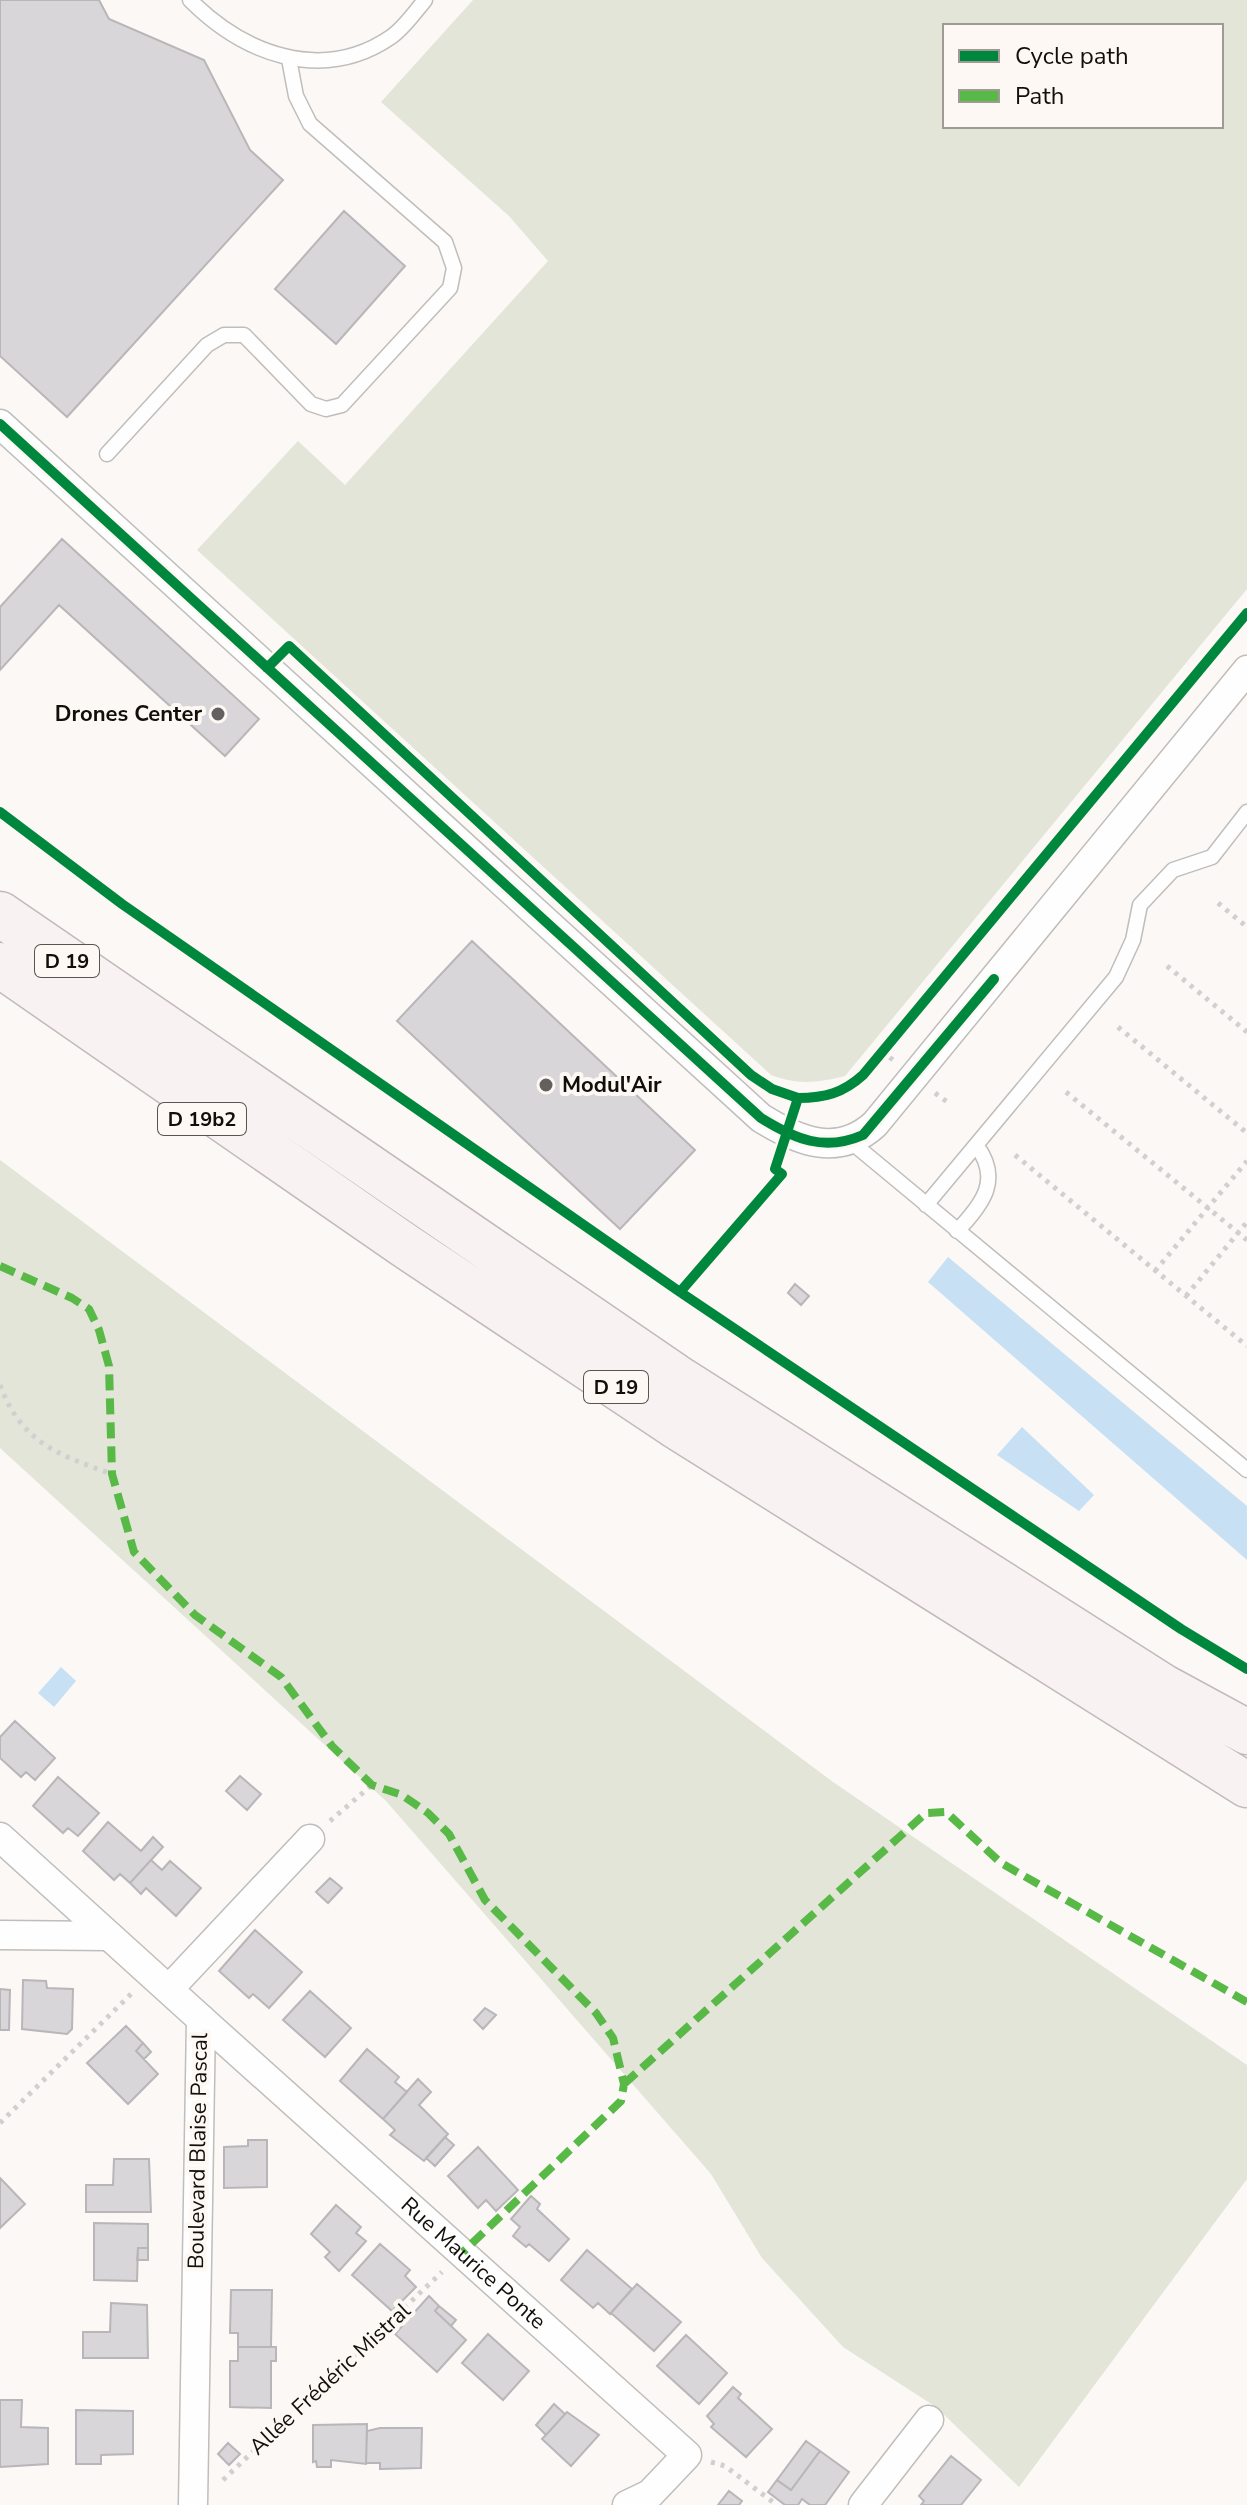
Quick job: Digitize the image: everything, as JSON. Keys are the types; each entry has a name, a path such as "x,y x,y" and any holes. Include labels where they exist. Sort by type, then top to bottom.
{"main road":[{"name":"D 19","path":"0,914 675,1376 1164,1687 1247,1732"},
{"name":"D 19","path":"0,965 404,1245 686,1433 1247,1785"},
{"name":"D 19b2","path":"0,992 404,1245"}],"street":[{"path":"0,424 761,1118 802,1141 832,1144 850,1141 875,1124 1247,670"},
{"name":"Boulevard Blaise Pascal","path":"0,1837 201,2019 193,2505"},
{"path":"160,1982 310,1839"},
{"path":"0,1935 109,1936"},
{"name":"Rue Maurice Ponte","path":"201,2019 687,2455"},
{"path":"863,2505 929,2420"},
{"path":"627,2505 650,2494 687,2455"}],"lane":[{"path":"190,0 213,23 271,55 308,62 356,55 393,35 425,0"},
{"path":"107,454 207,345 224,335 244,335 311,404 326,409 342,405 450,288 454,268 445,242 310,124 296,96 289,59"},
{"path":"926,1205 1116,977 1133,940 1140,905 1173,870 1212,857 1242,818"},
{"path":"850,1141 1247,1470"},
{"path":"957,1231 983,1204 991,1179 985,1157 976,1145"}],"path":[{"path":"1218,903 1247,927"},
{"path":"1167,966 1247,1032"},
{"path":"1118,1027 1247,1133"},
{"path":"873,1063 892,1039"},
{"path":"1066,1092 1247,1240"},
{"path":"1015,1155 1247,1346"},
{"path":"1155,1271 1247,1161"},
{"path":"1186,1296 1247,1222"},
{"path":"0,1385 19,1425 43,1445 112,1474"},
{"path":"310,1839 372,1785"},
{"path":"0,2123 160,1982"},
{"path":"687,2455 725,2466 777,2505"}],"shaded area":[{"path":"473,0 1247,0 1247,589 845,1076 807,1082 771,1075 197,550 298,441 345,485 548,261 509,216 381,102"},
{"path":"0,1160 833,1782 1247,2065 1247,2179 1019,2487 936,2407 843,2347 762,2258 711,2174 386,1801 0,1448"}],"water":[{"path":"948,1257 1247,1506 1247,1560 928,1282"},
{"path":"1022,1427 1094,1495 1079,1511 997,1455"},
{"path":"61,1667 76,1681 54,1707 38,1693"}],"building":[{"path":"0,0 99,0 109,19 204,60 250,150 283,180 67,417 0,356"},
{"path":"344,211 405,266 336,344 275,289"},
{"path":"62,539 259,719 225,756 59,605 0,670 0,607"},
{"name":"Modul'Air","path":"472,941 695,1150 620,1229 397,1021"},
{"path":"795,1284 809,1296 801,1305 788,1293"},
{"path":"15,1721 55,1758 35,1780 26,1772 21,1777 0,1758 0,1737"},
{"path":"240,1776 261,1794 247,1810 226,1791"},
{"path":"58,1777 99,1813 78,1836 68,1828 63,1833 33,1806"},
{"path":"108,1822 141,1851 153,1837 163,1847 130,1883 120,1874 114,1880 83,1851"},
{"path":"151,1860 162,1870 170,1861 201,1888 176,1916 146,1888 141,1894 130,1883"},
{"path":"330,1878 342,1888 328,1903 316,1892"},
{"path":"255,1930 302,1972 269,2008 253,1994 249,1998 219,1971"},
{"path":"23,1980 46,1981 47,1988 73,1989 72,2029 67,2034 22,2029"},
{"path":"0,1989 10,1990 9,2030 0,2030"},
{"path":"310,1991 351,2028 325,2057 283,2020"},
{"path":"485,2008 496,2015 483,2029 474,2020"},
{"path":"126,2026 143,2043 136,2051 158,2074 128,2104 87,2063"},
{"path":"143,2043 151,2052 144,2059 136,2051"},
{"path":"367,2049 399,2077 395,2082 407,2092 383,2119 340,2081"},
{"path":"418,2079 431,2092 419,2105 448,2134 424,2161 390,2135 395,2130 383,2119"},
{"path":"445,2137 454,2145 435,2166 426,2158"},
{"path":"248,2140 267,2140 267,2187 224,2188 224,2147 248,2146"},
{"path":"478,2147 518,2190 496,2211 486,2200 478,2208 448,2176"},
{"path":"114,2159 149,2159 151,2212 86,2212 86,2185 113,2185"},
{"path":"0,2178 25,2204 0,2228"},
{"path":"531,2196 540,2204 537,2209 569,2239 549,2261 529,2244 526,2247 513,2236 520,2227 511,2219"},
{"path":"336,2205 361,2227 356,2233 366,2241 339,2271 325,2257 330,2252 311,2234"},
{"path":"94,2223 148,2224 148,2248 138,2248 137,2281 94,2280"},
{"path":"380,2244 410,2270 405,2276 416,2287 392,2311 352,2275"},
{"path":"138,2248 148,2248 148,2260 137,2260"},
{"path":"587,2250 632,2289 610,2314 598,2303 593,2308 561,2280"},
{"path":"637,2284 681,2322 654,2351 611,2313"},
{"path":"231,2290 272,2290 271,2347 238,2347 238,2333 230,2333"},
{"path":"429,2296 439,2306 435,2311 466,2340 437,2372 395,2334"},
{"path":"111,2303 147,2305 148,2358 83,2358 83,2332 110,2332"},
{"path":"439,2306 456,2320 451,2326 435,2311"},
{"path":"488,2334 529,2371 503,2400 462,2363"},
{"path":"686,2335 727,2373 699,2404 657,2366"},
{"path":"238,2347 276,2347 276,2361 271,2361 271,2408 230,2407 230,2361 238,2361"},
{"path":"733,2387 741,2394 738,2398 772,2429 746,2457 711,2427 714,2424 707,2416"},
{"path":"0,2400 22,2400 21,2427 48,2428 48,2464 0,2467"},
{"path":"554,2404 565,2414 546,2435 536,2425"},
{"path":"76,2410 133,2411 133,2454 101,2455 101,2464 76,2464"},
{"path":"567,2412 599,2435 571,2466 542,2439"},
{"path":"367,2424 366,2464 331,2460 331,2467 317,2467 316,2461 313,2462 313,2425"},
{"path":"422,2428 421,2468 380,2469 380,2463 366,2463 367,2431"},
{"path":"806,2441 820,2451 791,2490 777,2480"},
{"path":"228,2443 240,2454 229,2465 218,2454"},
{"path":"820,2451 849,2472 825,2505 810,2505 802,2499 798,2505 785,2505 768,2492 777,2480 791,2490"},
{"path":"951,2456 981,2480 961,2505 921,2505 924,2501 919,2496"},
{"path":"729,2491 742,2501 739,2505 718,2505"}],"marked path":[{"path":"0,1266 72,1298 89,1309 99,1330 109,1366 112,1474 134,1552 195,1615 281,1677 332,1746 372,1785 402,1795 428,1813 449,1834 485,1900 596,2013 613,2038 624,2084 621,2101 463,2252"},
{"path":"624,2084 926,1813 946,1812 1001,1863 1247,2002"}],"cycle path":[{"path":"0,424 761,1118 810,1141 835,1142 863,1135 994,979"},
{"path":"680,1292 782,1174 775,1169 798,1098 833,1093 863,1075 1247,613"},
{"path":"267,668 289,646 751,1075 772,1089 798,1098"},
{"path":"0,812 122,904 680,1292 1181,1629 1247,1669"}],"place":[{"name":"Drones Center","path":"218,714"},
{"name":"Modul'Air","path":"546,1085"}]}
